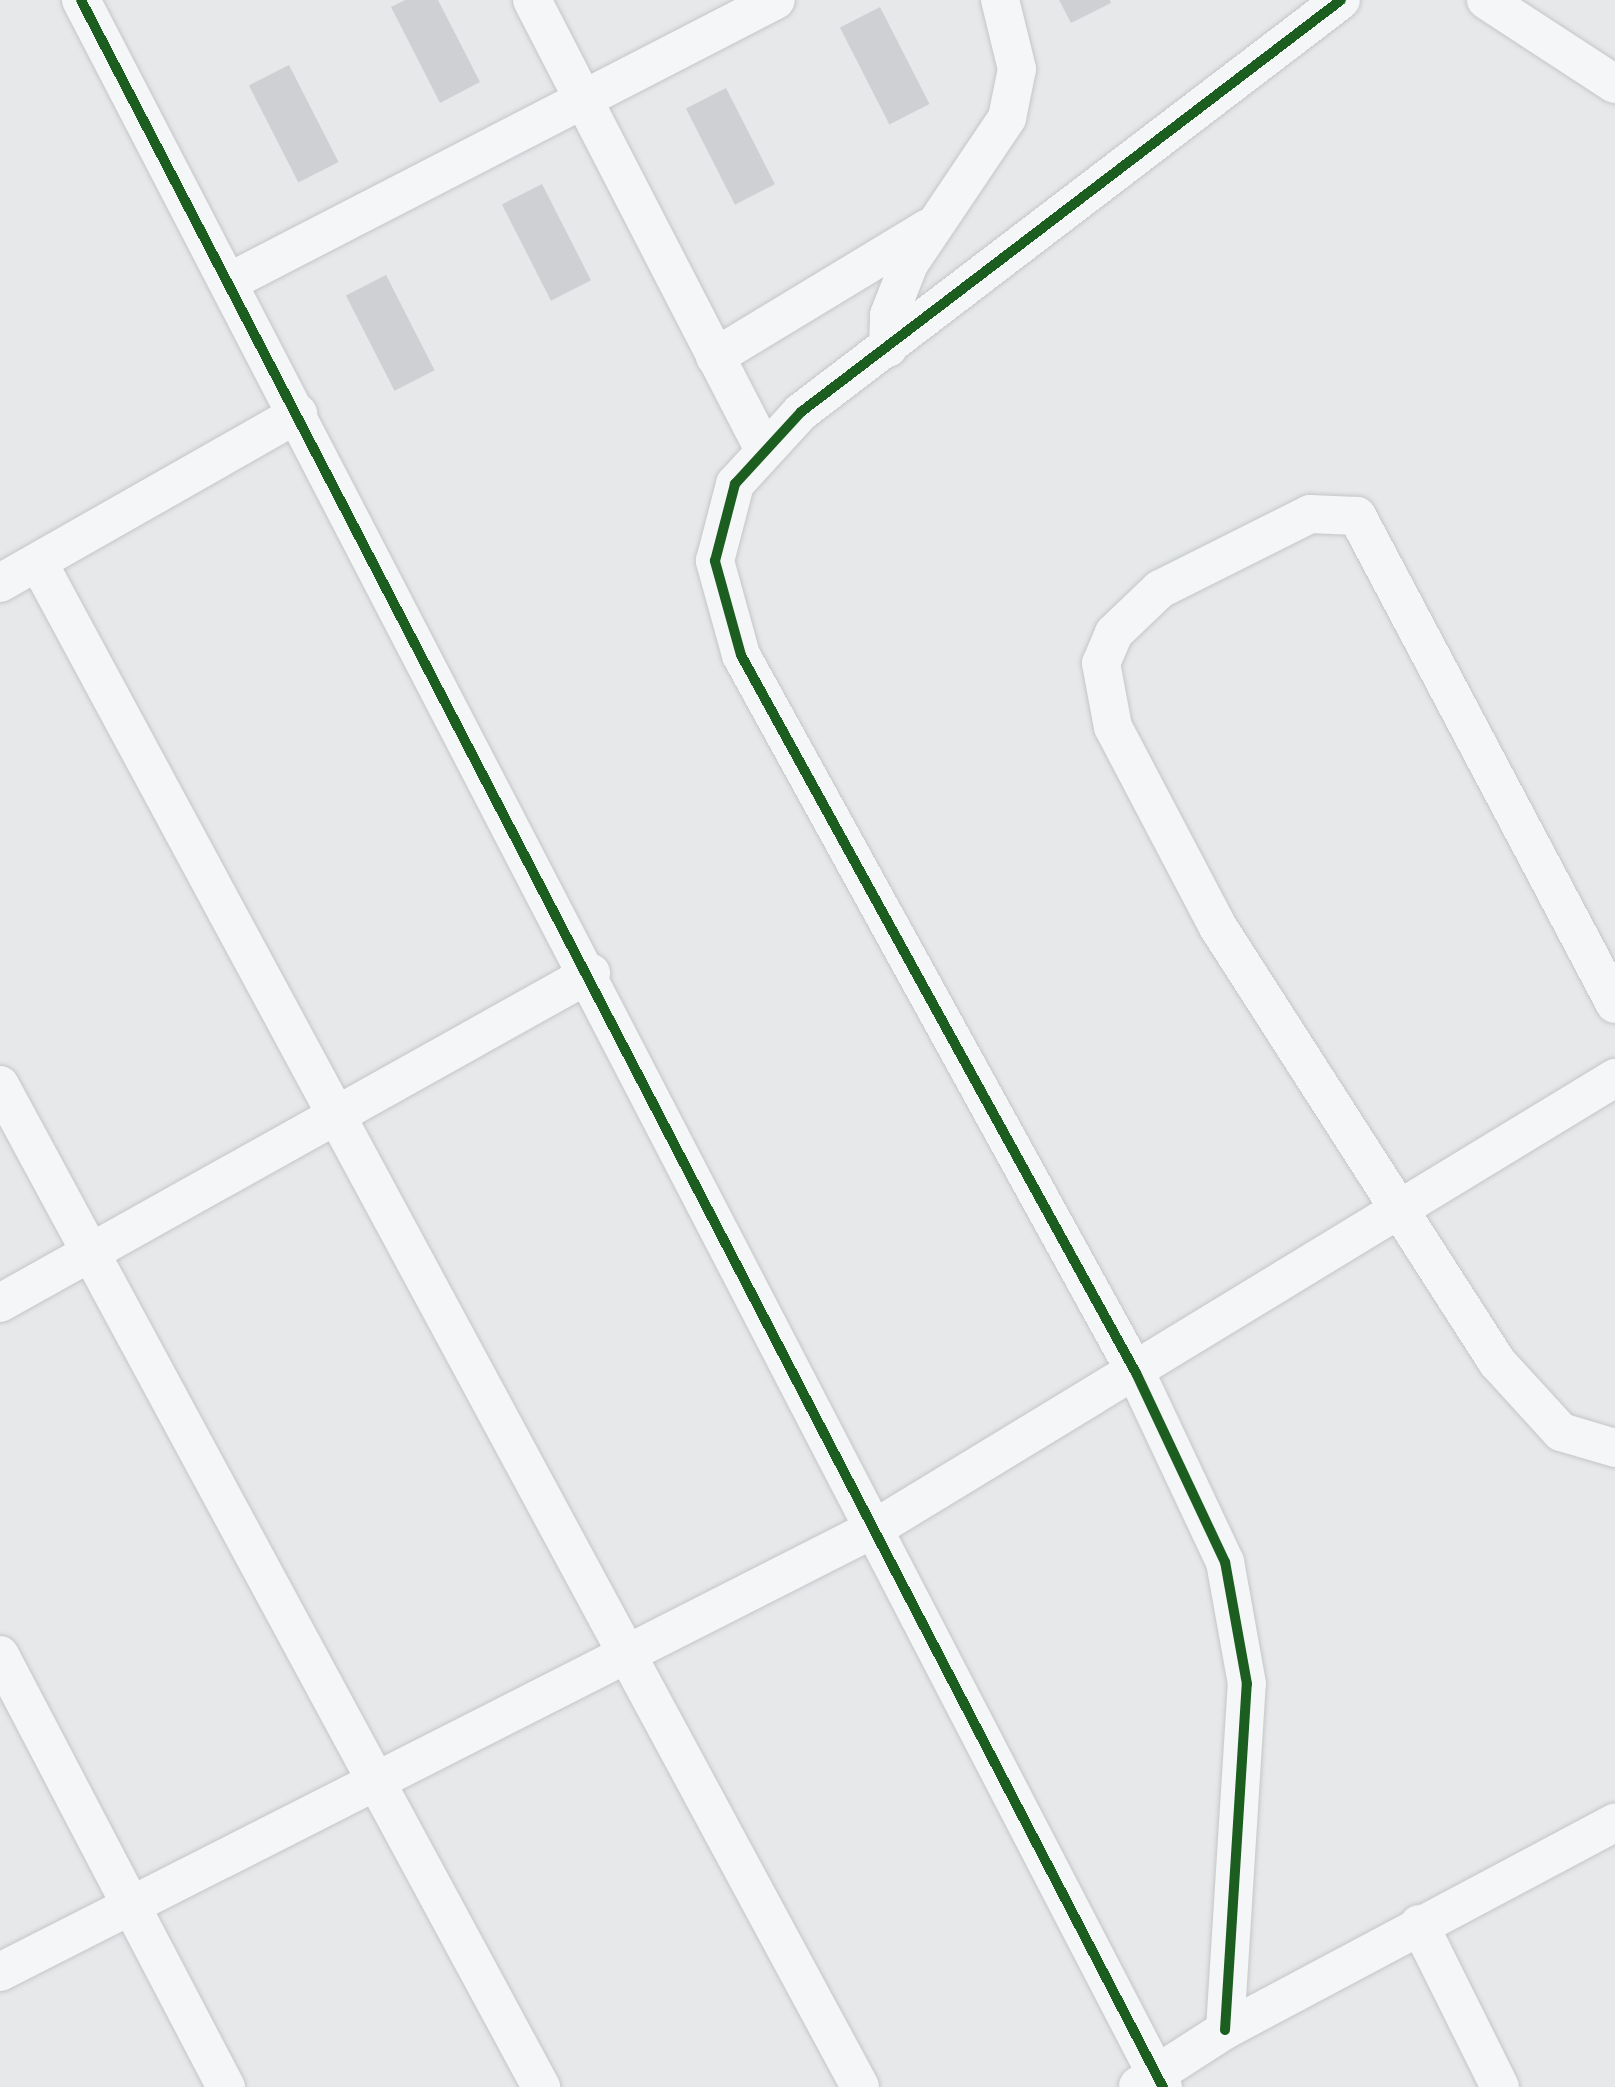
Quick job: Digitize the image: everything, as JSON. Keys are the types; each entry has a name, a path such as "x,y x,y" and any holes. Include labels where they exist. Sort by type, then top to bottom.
{"street":[{"path":"82,0 878,1527 1152,2083 1225,2030 1615,1823"},
{"path":"532,0 763,448"},
{"path":"229,282 585,103 776,0"},
{"path":"888,348 896,291 934,224 1007,118 1016,69 1000,0"},
{"path":"1225,2030 1246,1684 1242,1625 1200,1496 741,655 715,561 718,529 734,484 763,448 1342,0"},
{"path":"1486,0 1615,84"},
{"path":"716,357 934,224"},
{"path":"0,583 298,414"},
{"path":"1615,1004 1357,516 1310,514 1138,607 1101,663 1113,727 1218,927 1398,1212 1538,1412 1588,1447 1615,1448"},
{"path":"38,562 343,1114 625,1654 860,2087"},
{"path":"0,1303 591,973"},
{"path":"0,1972 377,1773 878,1527 1615,1078"},
{"path":"0,1085 377,1773 540,2087"},
{"path":"0,1655 226,2087"},
{"path":"1419,1924 1500,2087"}],"building":[{"path":"405,0 438,0 480,82 440,103 391,7"},
{"path":"1059,0 1110,0 1111,3 1071,23"},
{"path":"880,7 929,104 889,125 840,27"},
{"path":"289,65 338,162 298,183 249,85"},
{"path":"726,88 775,184 735,205 686,108"},
{"path":"542,184 591,280 551,301 502,204"},
{"path":"386,275 435,370 394,391 346,295"}],"cycle path":[{"path":"81,0 1163,2087"},
{"path":"1225,2030 1247,1684 1225,1562 1136,1373 741,655 715,561 735,484 801,412 1341,0"}]}
